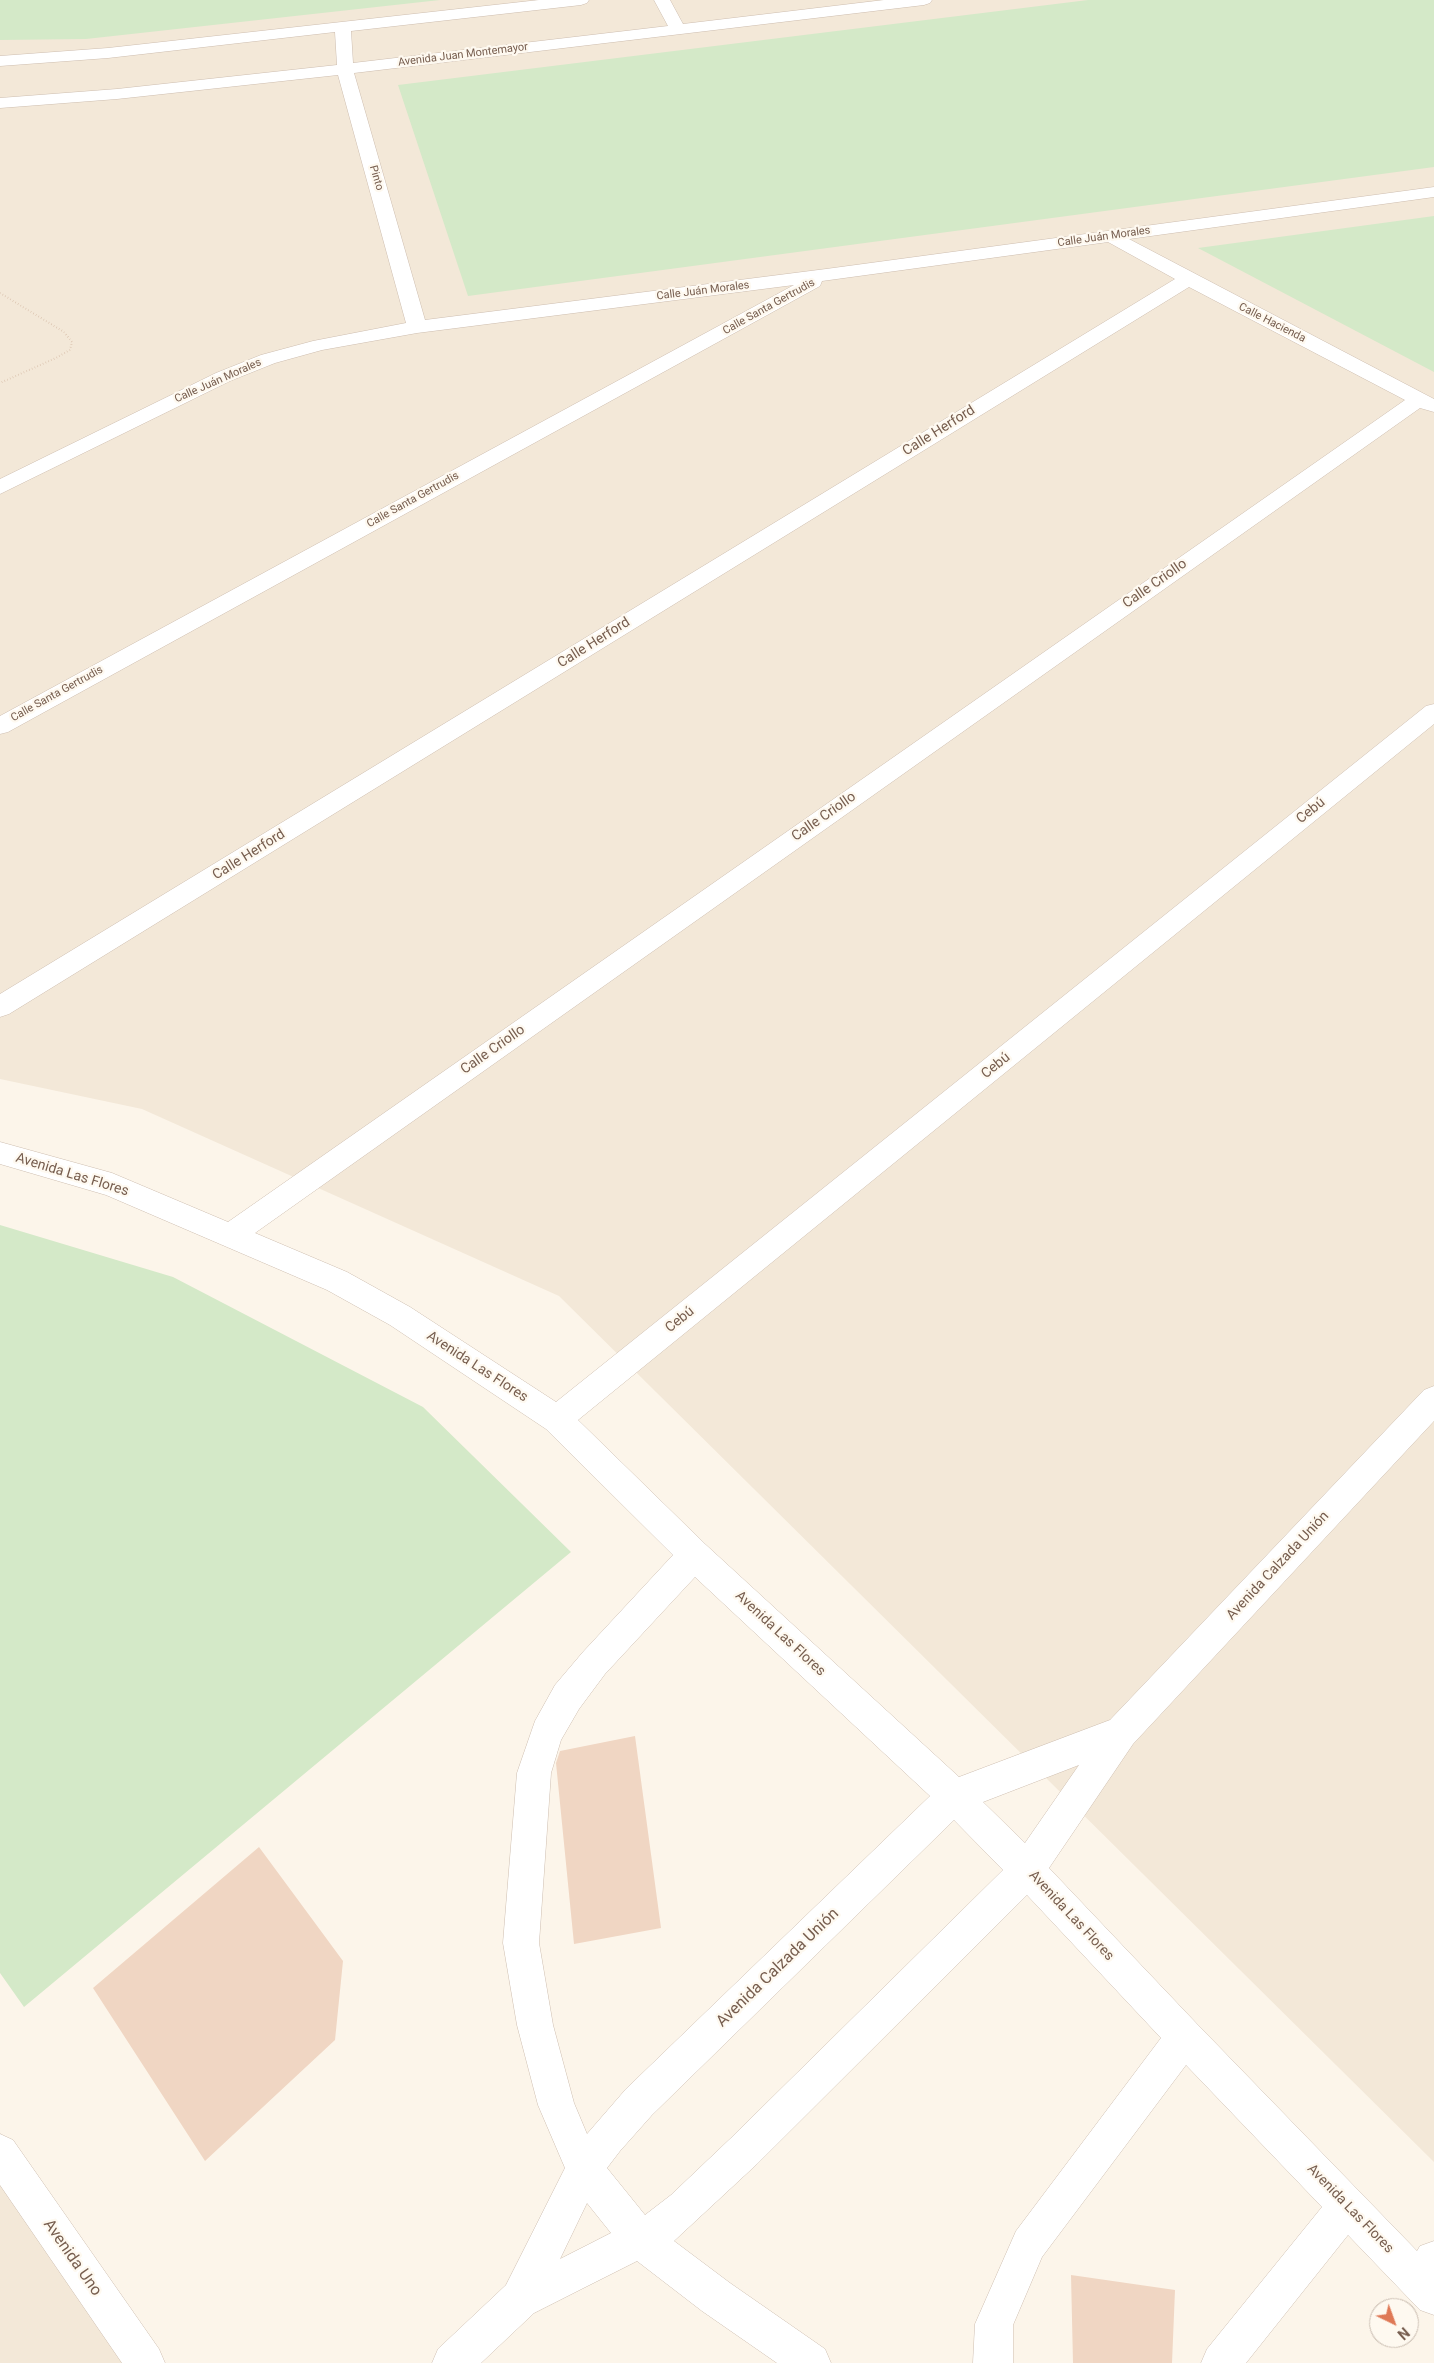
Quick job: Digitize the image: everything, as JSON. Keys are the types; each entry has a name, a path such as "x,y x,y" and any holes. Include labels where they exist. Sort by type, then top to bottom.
{"street":[{"path":"0,61 52,58 581,0"},
{"path":"662,0 678,30"},
{"name":"Avenida Juan Montemayor","path":"0,103 117,94 345,69 924,0"},
{"name":"Pinto","path":"342,27 345,69 417,327"},
{"name":"Calle Juán Morales","path":"0,487 223,377 268,359 320,345 417,327 826,275 1434,192"},
{"name":"Calle Hacienda","path":"1110,236 1188,279 1426,403"},
{"name":"Calle Santa Gertrudis","path":"0,726 826,275"},
{"name":"Calle Herford","path":"0,1008 1188,279"},
{"name":"Calle Criollo","path":"229,1236 1426,403"},
{"name":"Cebú","path":"557,1419 1434,712"},
{"name":"Avenida Las Flores","path":"0,1153 112,1185 337,1281 400,1316 557,1419 694,1555 954,1796 1348,2206 1429,2278"},
{"name":"Avenida Calzada Unión","path":"452,2363 520,2299 656,2231 684,2208 1027,1870 1121,1732 1434,1400"},
{"path":"694,1555 594,1662 567,1697 547,1733 534,1773 521,1943 534,2026 556,2105 584,2169 640,2239 716,2297 811,2363"},
{"name":"Avenida Calzada Unión","path":"520,2299 584,2169 607,2138 639,2102 954,1796 1121,1732"},
{"path":"993,2363 994,2324 1029,2244 1184,2036"},
{"name":"Avenida Uno","path":"0,2153 145,2363"},
{"path":"1221,2363 1348,2206"}],"path":[{"path":"0,293 64,332 72,342 70,350 56,358 0,383"}],"shaded area":[{"path":"0,0 1434,0 1434,2162 559,1296 142,1109 0,1079"},
{"path":"0,2165 130,2363 0,2363"}],"green space":[{"path":"0,0 440,0 86,39 0,40"},
{"path":"1088,0 1434,0 1434,167 468,296 398,85"},
{"path":"1434,216 1434,372 1198,248"},
{"path":"0,1225 173,1277 423,1407 571,1552 24,2007 0,1973"}],"building":[{"path":"635,1736 661,1928 574,1944 556,1763 560,1751"},
{"path":"259,1847 343,1961 335,2040 205,2161 93,1988"},
{"path":"1071,2275 1175,2290 1172,2363 1073,2363"}]}
